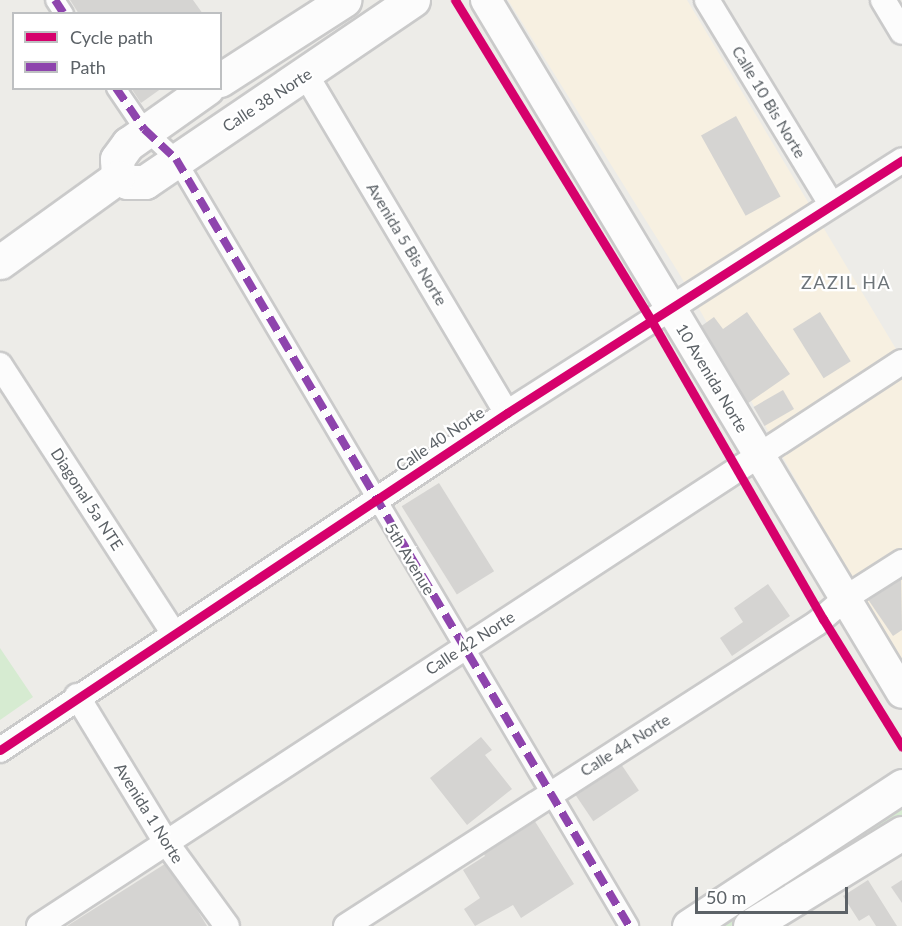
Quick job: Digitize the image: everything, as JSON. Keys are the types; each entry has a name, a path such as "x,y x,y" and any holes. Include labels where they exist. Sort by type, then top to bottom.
{"main road":[{"path":"222,79 344,0"},
{"name":"Calle 38 Norte","path":"118,177 128,182 145,182 176,159 306,75 413,0"},
{"path":"0,262 118,177 117,159 144,129 204,90"},
{"path":"689,926 902,786"},
{"path":"750,926 902,833"}],"street":[{"name":"10 Avenida Norte","path":"486,0 661,314 758,456 847,597 902,693"},
{"name":"Calle 10 Bis Norte","path":"707,0 831,204"},
{"path":"883,0 902,32"},
{"name":"Avenida 5 Bis Norte","path":"306,75 507,413"},
{"path":"117,90 144,129"},
{"name":"5th Avenue","path":"144,129 176,159 375,500 629,926"},
{"name":"Calle 40 Norte","path":"0,750 173,632 507,413 902,160"},
{"name":"Calle 42 Norte","path":"39,926 165,841 902,362"},
{"name":"Diagonal 5a NTE","path":"0,366 173,632"},
{"name":"Calle 44 Norte","path":"346,926 823,619 847,597 902,562"},
{"name":"Avenida 1 Norte","path":"77,696 165,841 227,926"}],"shaded area":[{"path":"508,0 687,0 902,359 902,668 680,275"}],"green space":[{"path":"0,648 33,697 0,720"},
{"path":"902,801 902,817 731,926 708,926"}],"building":[{"path":"70,0 193,0 202,12 78,12"},
{"path":"132,90 159,90 141,103"},
{"path":"736,116 781,196 746,216 701,135"},
{"path":"747,312 790,374 744,406 693,332 714,317 723,329"},
{"path":"820,312 851,361 824,378 793,329"},
{"path":"783,390 794,409 765,426 754,407"},
{"path":"439,483 494,571 457,595 402,506"},
{"path":"901,575 902,630 893,636 867,598"},
{"path":"768,584 790,616 732,656 720,638 743,622 734,608"},
{"path":"481,737 492,750 485,755 512,789 467,825 430,778"},
{"path":"621,764 639,791 593,821 575,795"},
{"path":"531,815 574,884 521,918 513,905 475,926 464,909 480,898 463,870 485,856 478,844"},
{"path":"168,862 207,926 67,926"},
{"path":"868,880 897,926 876,926 869,915 859,921 843,896"},
{"path":"902,880 902,903 891,887"}],"marked path":[{"path":"55,0 63,12"},
{"path":"117,90 144,129 176,159 629,926"}],"cycle path":[{"path":"455,0 651,320 823,619 902,747"},
{"path":"0,750 507,413 902,160"}],"district":[{"name":"ZAZIL HA","path":"846,282"}]}
